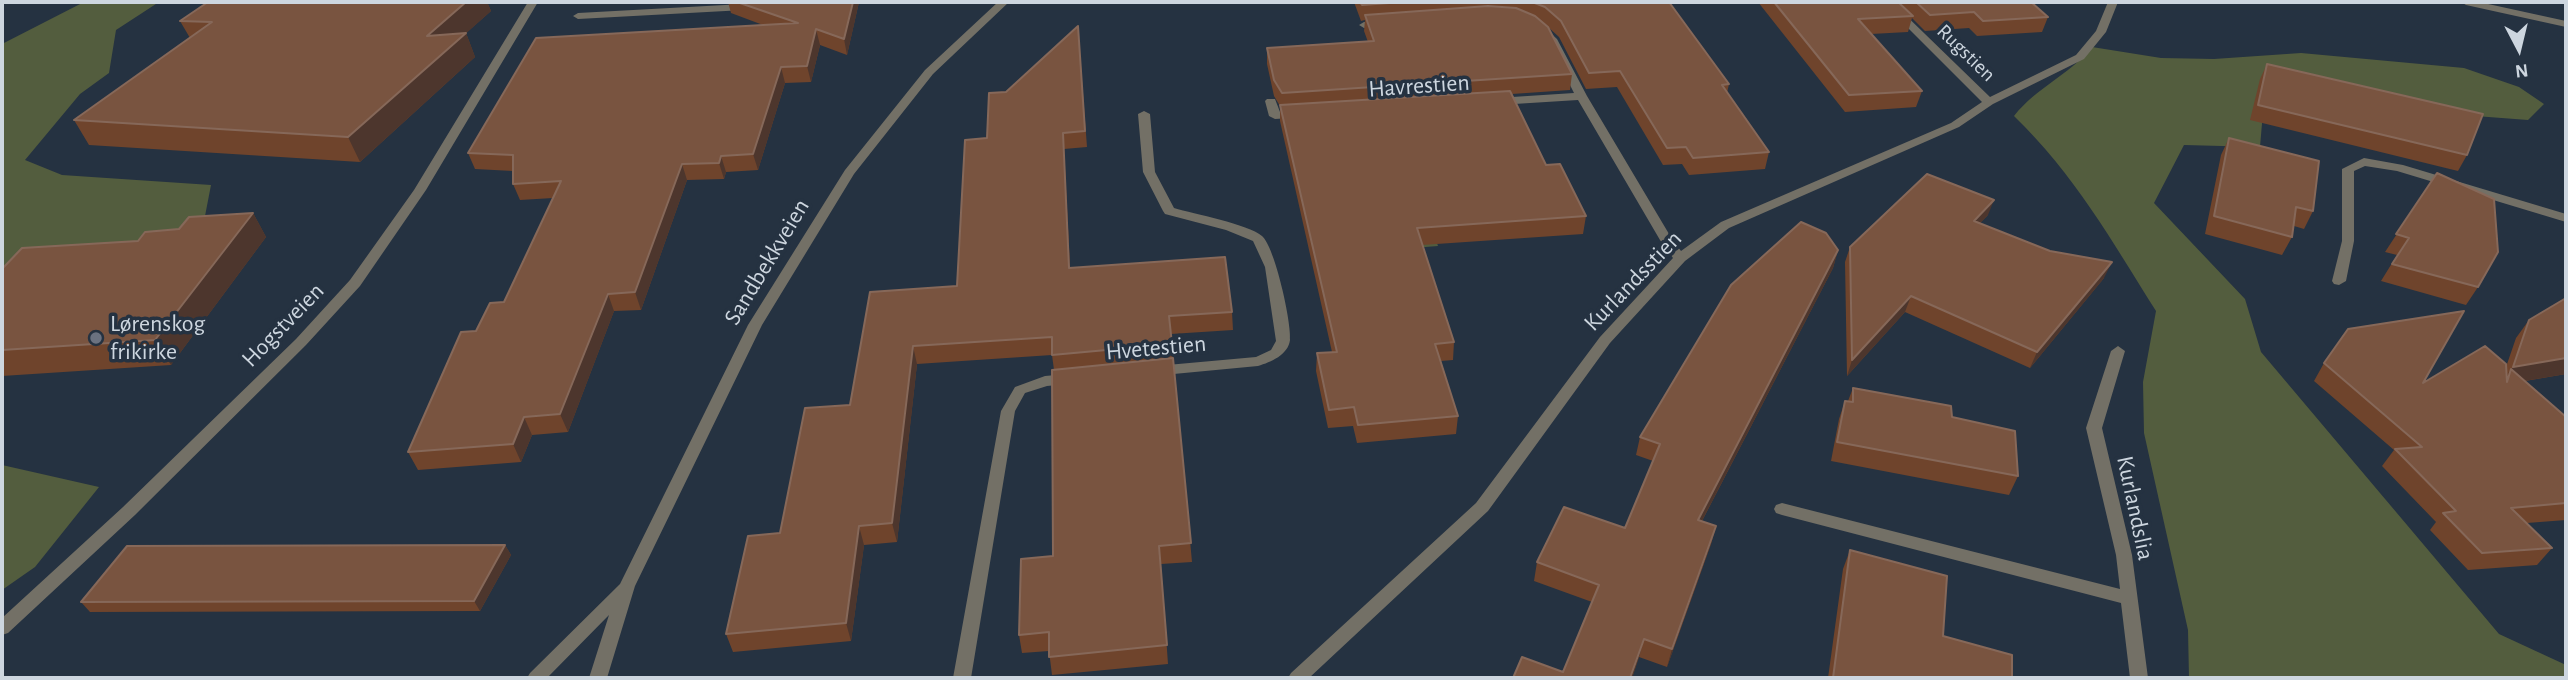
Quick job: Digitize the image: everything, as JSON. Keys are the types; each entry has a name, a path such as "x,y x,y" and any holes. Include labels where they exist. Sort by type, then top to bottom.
{"street":[{"name":"Hogstveien","path":"2,628 129,511 301,342 355,283 420,190 533,2"},
{"path":"578,16 769,6 789,2"},
{"name":"Sandbekkveien","path":"598,678 627,586 755,325 849,173 929,72 1004,2"},
{"name":"Rugstien","path":"1887,2 1989,102"},
{"name":"Kurlandsstien","path":"1297,678 1482,507 1605,340 1680,258 1726,225 1955,125 1989,102 2080,57 2101,32 2113,2"},
{"path":"2466,2 2566,24"},
{"path":"1364,25 1486,16 1517,18 1538,27 1552,39 1581,96 1666,240 1680,258"},
{"name":"Havrestien","path":"1270,101 1275,116 1581,96"},
{"name":"Hvetestien","path":"962,678 1008,411 1020,390 1045,381 1258,361 1276,353 1283,341 1272,267 1258,239 1230,227 1170,211 1149,172 1144,114"},
{"path":"2339,281 2348,241 2348,169 2364,162 2399,168 2566,218"},
{"name":"Kurlandslia","path":"2118,351 2094,428 2124,555 2139,678"},
{"path":"1782,509 2129,598"},
{"name":"Sandbekkveien","path":"536,678 627,586"}],"green space":[{"path":"84,2 159,2 116,30 109,73 80,94 25,160 62,175 211,185 205,216 178,241 46,247 2,286 2,44"},
{"path":"2092,47 2161,58 2214,59 2301,53 2464,68 2519,87 2544,104 2528,120 2264,100 2260,147 2184,145 2154,203 2245,299 2261,352 2499,634 2566,665 2566,678 2189,678 2188,630 2144,433 2143,382 2156,311 2074,185 2036,138 2014,116"},
{"path":"1429,220 1438,246 1322,255 1315,229"},
{"path":"2,465 99,487 35,567 2,590"}],"building":[{"path":"208,2 466,2 427,36 466,33 348,137 74,120 212,22 180,21"},
{"path":"737,2 853,2 844,39 816,29 807,66 781,67 753,154 721,156 719,163 682,164 635,292 608,294 560,414 524,417 513,444 408,452 461,332 476,331 490,303 504,302 561,181 513,184 513,155 468,153 536,38 798,23"},
{"path":"1360,2 1403,2 1362,5"},
{"path":"1532,2 1669,2 1729,84 1722,85 1769,152 1693,158 1686,147 1667,148 1620,71 1589,73 1561,21 1545,7"},
{"path":"1774,2 1898,2 1913,16 1858,19 1922,91 1849,95"},
{"path":"1916,2 2031,2 2048,17 1983,21 1974,12 1930,15"},
{"path":"1488,6 1516,8 1535,16 1548,27 1572,74 1282,93 1274,80 1267,48 1374,41 1365,15"},
{"path":"1078,26 1085,131 1063,133 1069,268 1225,257 1232,312 1169,316 1172,344 1052,355 1052,337 913,346 892,523 859,526 846,623 726,634 748,536 780,533 805,408 850,405 870,292 957,286 965,140 987,138 989,93 1006,92"},
{"path":"2267,64 2483,114 2467,155 2258,105"},
{"path":"1510,91 1546,165 1560,164 1586,216 1417,228 1454,342 1435,344 1458,416 1358,425 1354,407 1329,410 1317,353 1337,352 1280,105"},
{"path":"2229,138 2319,161 2313,211 2296,207 2292,237 2214,216"},
{"path":"2437,173 2494,199 2498,252 2478,287 2392,264 2409,238 2396,234"},
{"path":"1927,174 1994,200 1974,221 2050,251 2112,262 2037,352 1911,296 1852,360 1850,247"},
{"name":"Lørenskog frikirke","path":"253,213 155,340 2,350 2,269 22,248 138,241 145,232 179,229 189,217"},
{"path":"1801,222 1826,233 1838,250 1698,520 1716,526 1672,649 1644,639 1630,678 1513,678 1522,657 1563,672 1599,585 1537,562 1564,507 1625,528 1660,444 1640,437 1731,285"},
{"path":"2566,298 2566,358 2513,367 2529,320"},
{"path":"2464,311 2423,383 2485,346 2506,364 2507,382 2511,369 2566,417 2566,503 2511,508 2552,548 2482,553 2443,513 2456,511 2395,449 2422,447 2324,363 2348,329"},
{"path":"1173,358 1191,543 1159,546 1167,645 1049,657 1049,632 1019,635 1021,559 1053,556 1052,370"},
{"path":"1853,388 1951,406 1952,417 2015,431 2018,476 1837,442 1845,401 1853,402"},
{"path":"505,545 474,601 81,602 127,546"},
{"path":"1850,550 1947,576 1943,636 2012,655 2012,678 1833,678"}],"place":[{"name":"Lørenskog frikirke","path":"96,338"}]}
